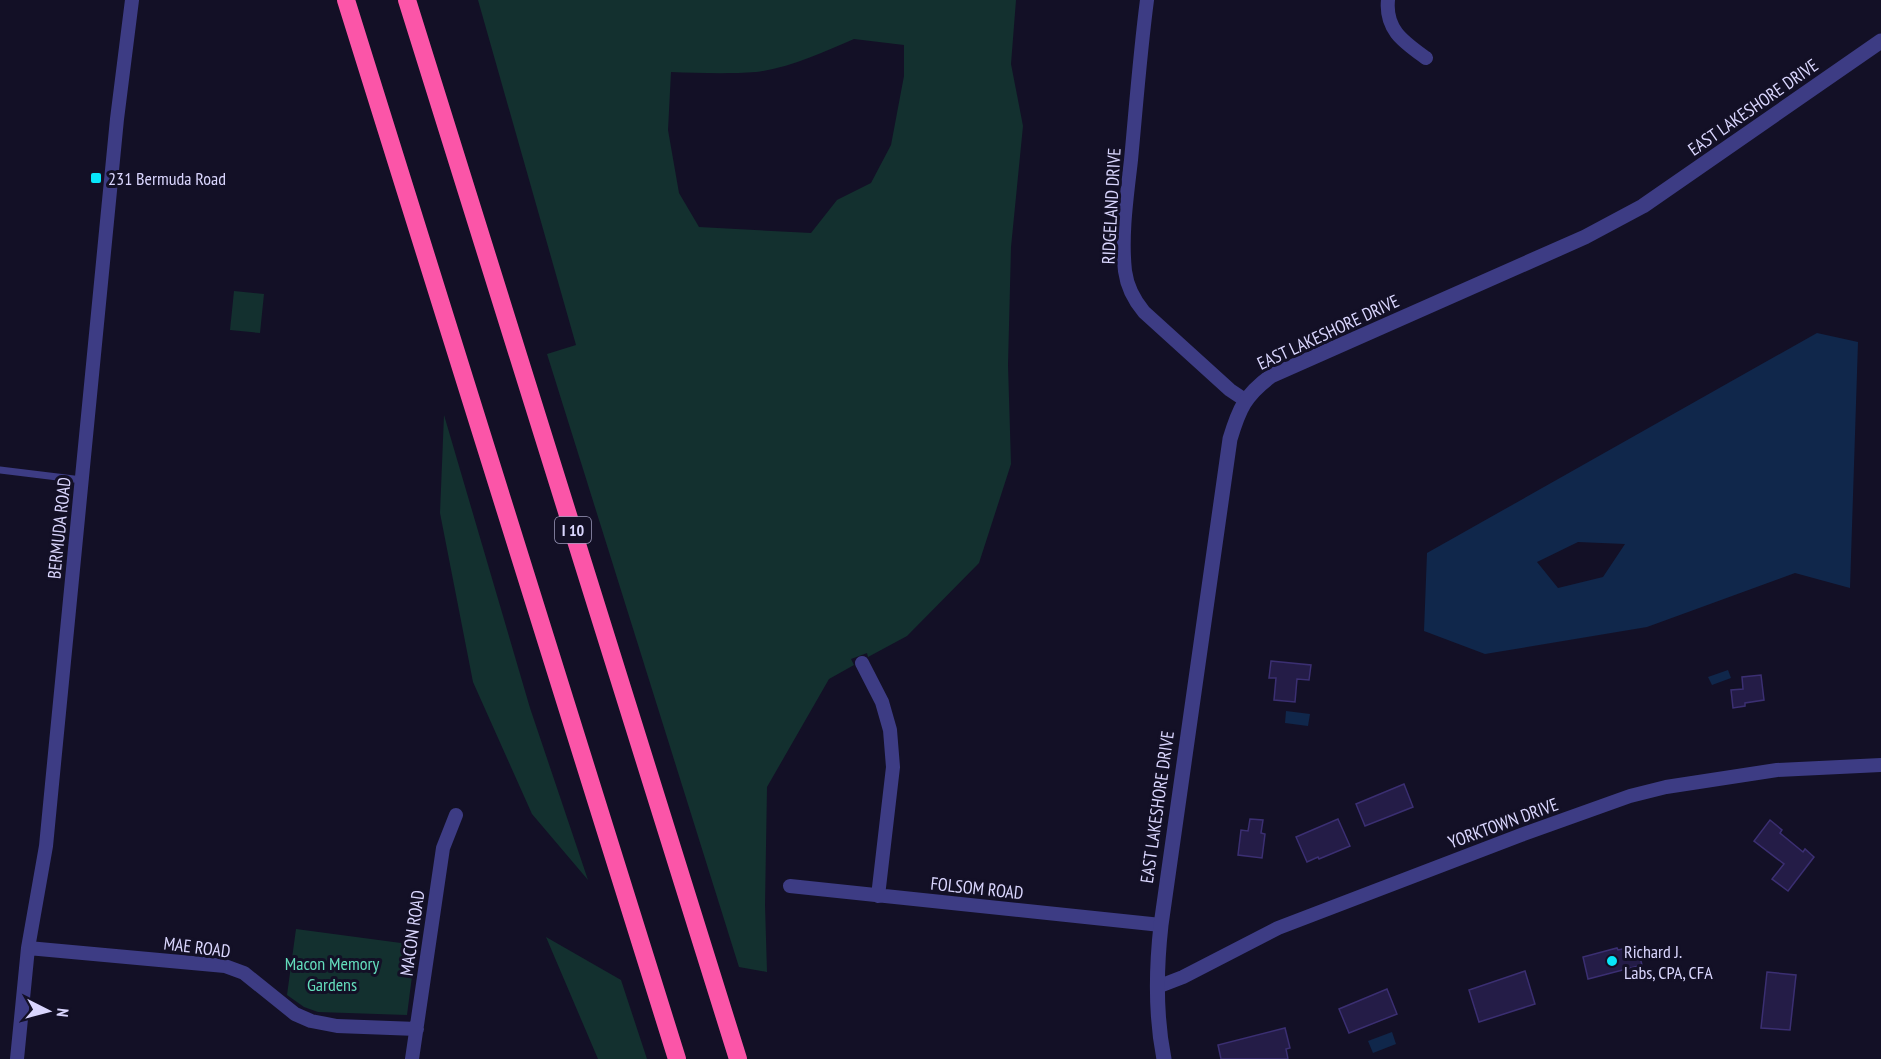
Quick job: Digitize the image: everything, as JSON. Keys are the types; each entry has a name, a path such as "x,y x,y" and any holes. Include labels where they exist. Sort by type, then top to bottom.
{"highway":[{"path":"346,0 677,1059"},
{"name":"I 10","path":"407,0 738,1059"}],"street":[{"name":"BERMUDA ROAD","path":"17,1059 28,948 46,846 117,119 132,0"},
{"name":"RIDGELAND DRIVE","path":"1147,0 1128,190 1124,245 1125,272 1129,287 1144,312 1230,390 1245,400"},
{"path":"1388,0 1388,19 1392,28 1426,58"},
{"name":"EAST LAKESHORE DRIVE","path":"1164,1059 1157,1017 1161,925 1230,439 1237,413 1245,400 1254,388 1271,376 1585,237 1643,206 1881,41"},
{"path":"862,663 882,702 890,730 893,766 878,896"},
{"name":"YORKTOWN DRIVE","path":"1157,987 1183,977 1295,922 1521,835 1630,796 1666,787 1777,770 1881,765"},
{"name":"MACON ROAD","path":"412,1059 443,848 456,815"},
{"name":"FOLSOM ROAD","path":"790,886 1161,925"},
{"name":"MAE ROAD","path":"28,948 225,966 244,973 295,1014 311,1021 337,1026 417,1029"}],"lane":[{"path":"0,470 82,480"}],"green space":[{"path":"478,0 1016,0 1011,64 1023,126 1011,247 1008,365 1011,464 979,563 907,636 868,657 867,653 851,659 854,665 829,679 767,787 765,905 767,972 739,967 547,354 576,345","holes":["854,39 904,45 904,76 891,145 871,183 837,200 811,233 699,227 679,193 668,130 671,72 735,73 769,70 806,59"]},
{"path":"234,291 264,294 260,333 230,330"},
{"path":"444,415 530,708 588,880 532,814 473,682 440,513"},
{"name":"Macon Memory Gardens","path":"296,929 416,945 407,1015 318,1012 304,1007 287,995"},
{"path":"546,937 621,980 647,1059 598,1059"}],"water":[{"path":"1817,333 1858,342 1850,588 1795,573 1647,627 1485,654 1424,631 1427,553","holes":["1578,542 1625,544 1603,577 1558,588 1537,562"]},
{"path":"1728,670 1731,678 1712,685 1708,677"},
{"path":"1286,711 1310,714 1308,726 1285,723"},
{"path":"1392,1032 1396,1044 1373,1053 1368,1041"}],"building":[{"path":"1271,661 1311,665 1309,680 1297,679 1295,702 1274,700 1276,678 1269,678"},
{"path":"1761,675 1764,700 1745,703 1745,706 1733,708 1731,690 1743,689 1742,677"},
{"path":"1404,784 1413,807 1365,826 1356,804"},
{"path":"1250,819 1263,820 1261,833 1265,834 1262,858 1238,855 1241,830 1248,831"},
{"path":"1338,819 1350,846 1307,862 1296,837"},
{"path":"1770,820 1782,830 1780,833 1803,852 1805,849 1814,857 1788,891 1772,879 1784,864 1754,841"},
{"name":"Richard J. Labs, CPA, CFA","path":"1637,946 1642,965 1588,979 1583,957 1617,948 1618,950"},
{"path":"1525,971 1535,1004 1479,1022 1469,990"},
{"path":"1767,972 1796,975 1790,1030 1761,1028"},
{"path":"1387,989 1397,1014 1349,1033 1339,1009"},
{"path":"1285,1028 1290,1048 1286,1049 1288,1059 1221,1059 1218,1045"}],"place":[{"name":"231 Bermuda Road","path":"96,178"},
{"name":"Richard J. Labs, CPA, CFA","path":"1612,961"}]}
